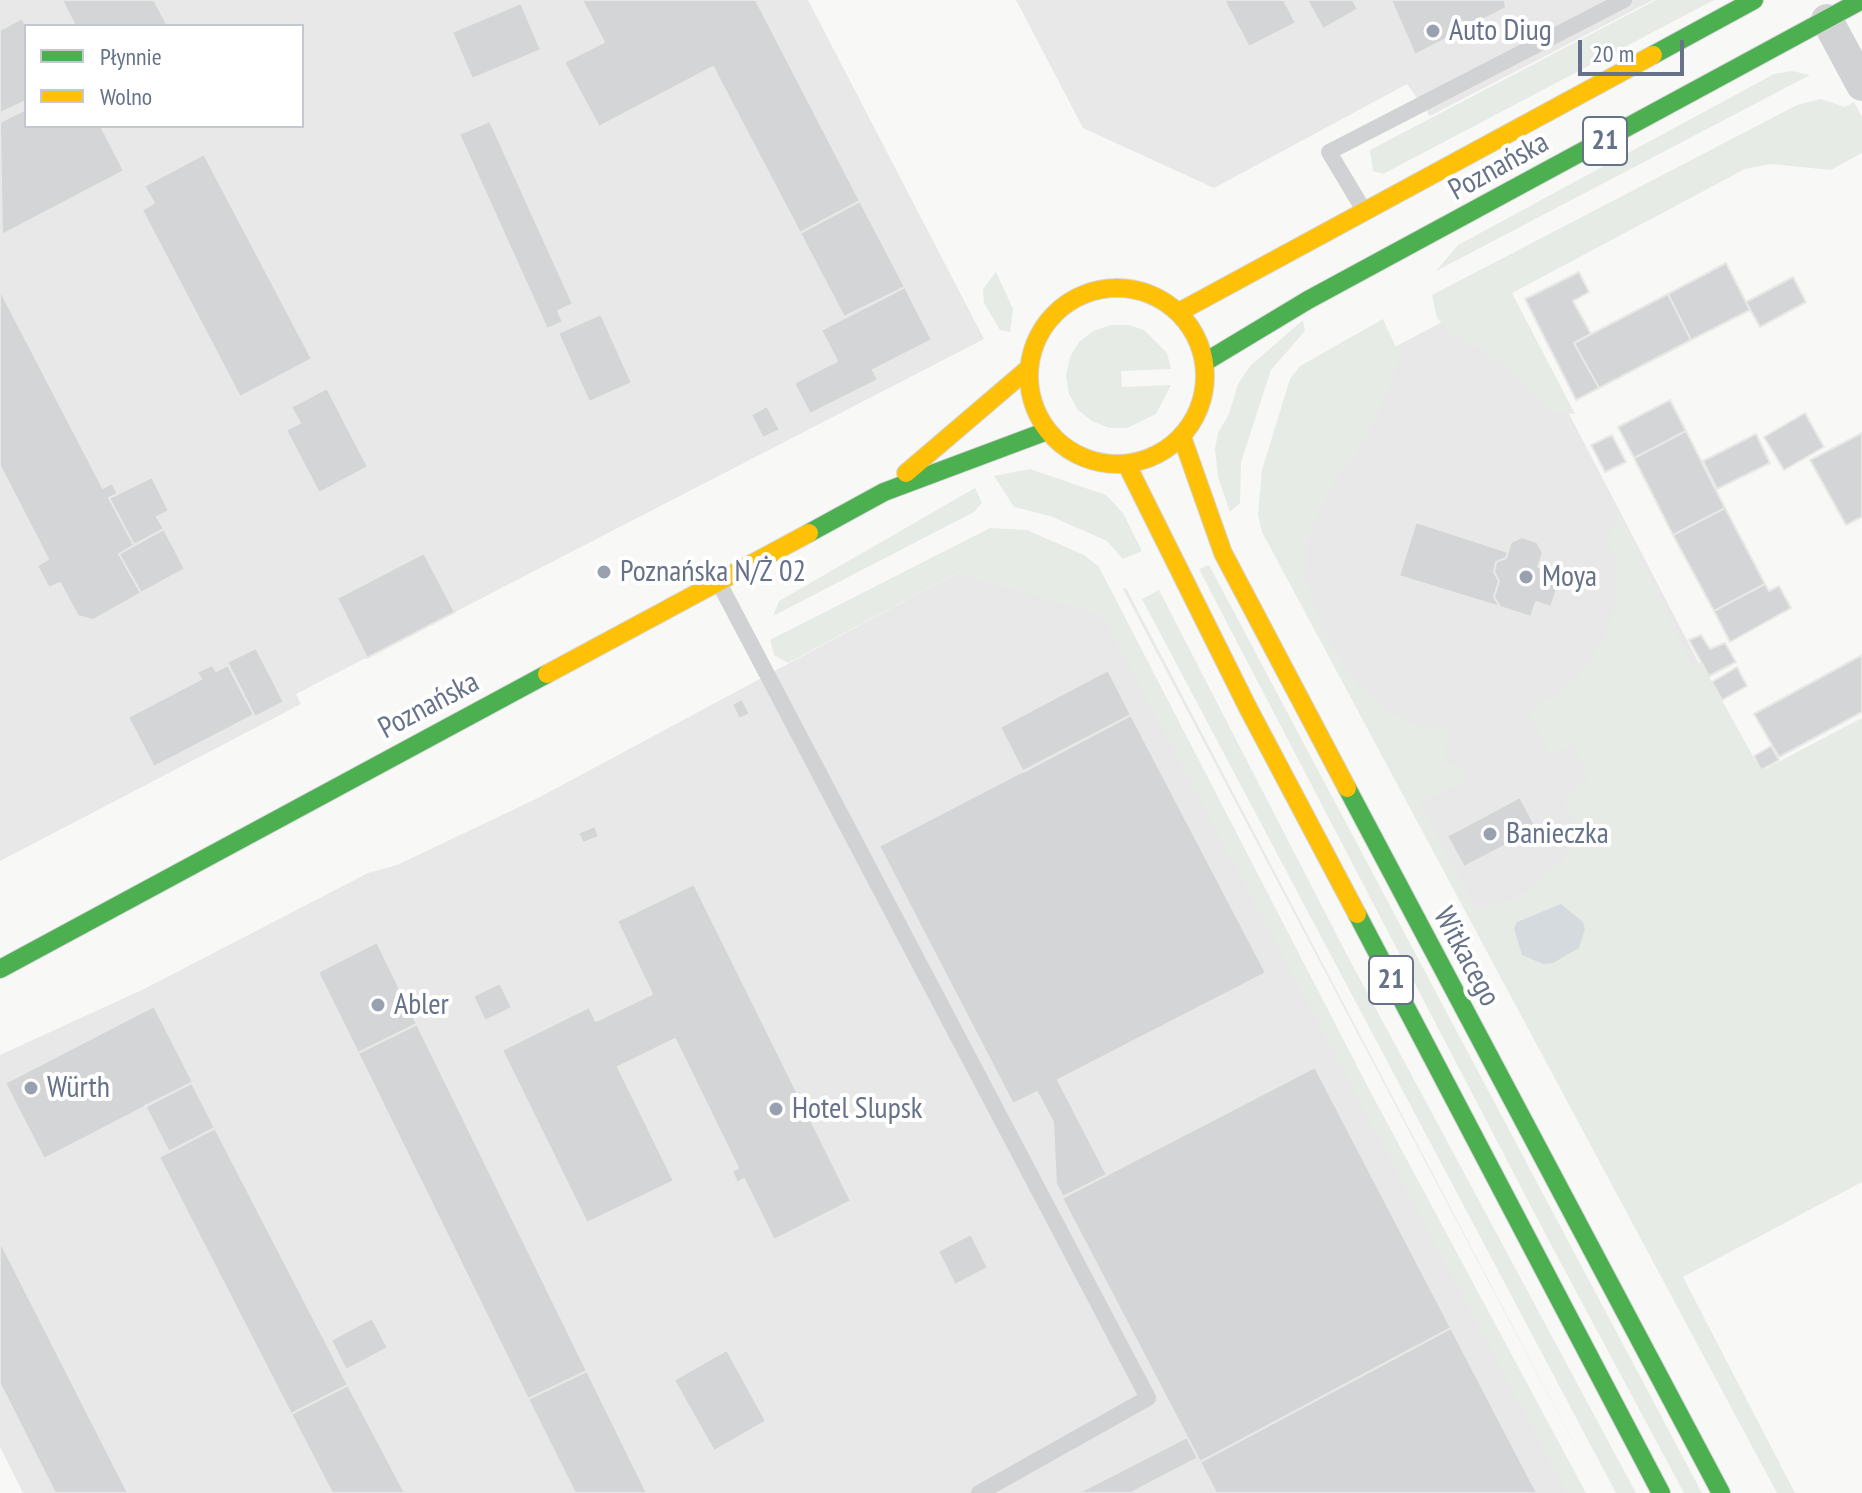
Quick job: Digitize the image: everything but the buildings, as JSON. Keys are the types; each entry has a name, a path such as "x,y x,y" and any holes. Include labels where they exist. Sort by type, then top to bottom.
{"main road":[{"name":"Poznańska","path":"1179,312 1363,209 1754,0"},
{"name":"Poznańska","path":"1205,362 1308,300 1862,0"},
{"path":"1128,288 1155,296 1179,312 1196,335 1205,362 1205,389 1197,415 1182,437 1157,456 1127,465 1097,463 1069,451 1047,431 1029,390 1029,368 1041,331 1053,315 1074,299 1099,289 1128,288"},
{"name":"Poznańska","path":"884,492 1029,368"},
{"name":"Poznańska","path":"0,969 884,492 1047,431"},
{"name":"Witkacego","path":"1182,437 1223,553 1721,1493"},
{"name":"21","path":"1127,465 1248,708 1661,1493"}],"street":[{"path":"1827,20 1862,85"}],"lane":[{"path":"1363,209 1329,152 1624,0"},
{"path":"718,582 1148,1398 979,1493"}],"shaded area":[{"path":"0,0 808,0 984,339 296,694 301,704 0,861"},
{"path":"1016,0 1653,0 1430,116 1407,84 1214,188 1083,128"},
{"path":"1656,0 1714,0 1383,174 1373,171 1370,150"},
{"path":"1792,71 1810,75 1436,271 1458,245 1774,74"},
{"path":"1821,99 1845,107 1854,102 1862,117 1862,153 1831,170 1771,164 1745,169 1512,293 1575,414 1547,411 1500,361 1453,335 1437,318 1432,295 1797,105"},
{"path":"996,272 1013,309 1010,332 1000,330 984,303 983,289"},
{"path":"1504,289 1753,767 1475,925 1267,531 1312,391"},
{"path":"1383,319 1399,354 1394,375 1369,434 1331,487 1315,518 1308,537 1305,577 1322,630 1356,684 1380,707 1398,717 1419,726 1447,730 1444,765 1463,766 1468,780 1419,803 1475,907 1501,904 1525,893 1565,860 1574,842 1576,828 1564,800 1570,790 1589,780 1574,744 1553,754 1548,752 1529,710 1563,692 1578,678 1611,621 1617,591 1614,553 1609,541 1618,510 1692,667 1701,662 1761,771 1862,718 1862,1182 1683,1277 1795,1493 1777,1493 1262,532 1258,515 1262,470 1290,379 1300,366"},
{"path":"1303,320 1305,331 1271,370 1241,462 1240,503 1230,512 1218,477 1215,449 1218,433 1229,414 1238,384 1251,365"},
{"path":"1111,325 1129,325 1144,330 1167,353 1171,369 1121,371 1122,387 1171,385 1156,414 1127,428 1109,428 1092,421 1078,410 1069,394 1066,376 1070,357 1079,342 1093,331"},
{"path":"1030,469 1106,495 1123,513 1142,551 1123,559 1107,541 1050,516 1014,507 994,476"},
{"path":"975,488 982,503 974,512 773,616 779,601"},
{"path":"990,528 1027,530 1084,555 1099,567 1370,1091 1586,1493 1567,1493 1103,616 959,572 788,663 774,655 770,640"},
{"path":"1209,565 1702,1493 1684,1493 1549,1241 1199,569"},
{"path":"959,572 1103,615 1570,1493 23,1493 0,1447 0,1055 144,989 368,873 397,865 538,798"},
{"path":"1126,588 1600,1493 1123,589"},
{"path":"1159,590 1346,953 1636,1493 1616,1493 1142,599"},
{"path":"1561,904 1583,922 1585,929 1579,948 1553,963 1543,964 1522,955 1514,928 1517,922"}],"traffic: fast":[{"path":"1653,55 1754,0"},
{"path":"1205,362 1308,300 1862,0"},
{"path":"809,533 884,492 1047,431"},
{"path":"0,969 547,674"},
{"path":"1347,788 1721,1493"},
{"path":"1357,914 1661,1493"}],"traffic: slow":[{"path":"1179,312 1653,55"},
{"path":"1117,288 1151,294 1179,314 1199,342 1205,376 1199,410 1179,438 1151,458 1117,464 1083,458 1055,438 1035,410 1029,376 1035,342 1055,314 1083,294 1117,288"},
{"path":"906,473 1029,368"},
{"path":"1182,437 1223,553 1347,788"},
{"path":"1127,465 1248,708 1357,914"},
{"path":"547,674 809,533"}],"place":[{"name":"Auto Diug","path":"1433,31"},
{"name":"Poznańska N/Ż 02","path":"604,572"},
{"name":"Moya","path":"1526,577"},
{"name":"Banieczka","path":"1490,834"},
{"name":"Abler","path":"378,1005"},
{"name":"Würth","path":"31,1088"},
{"name":"Hotel Slupsk","path":"776,1109"}]}
